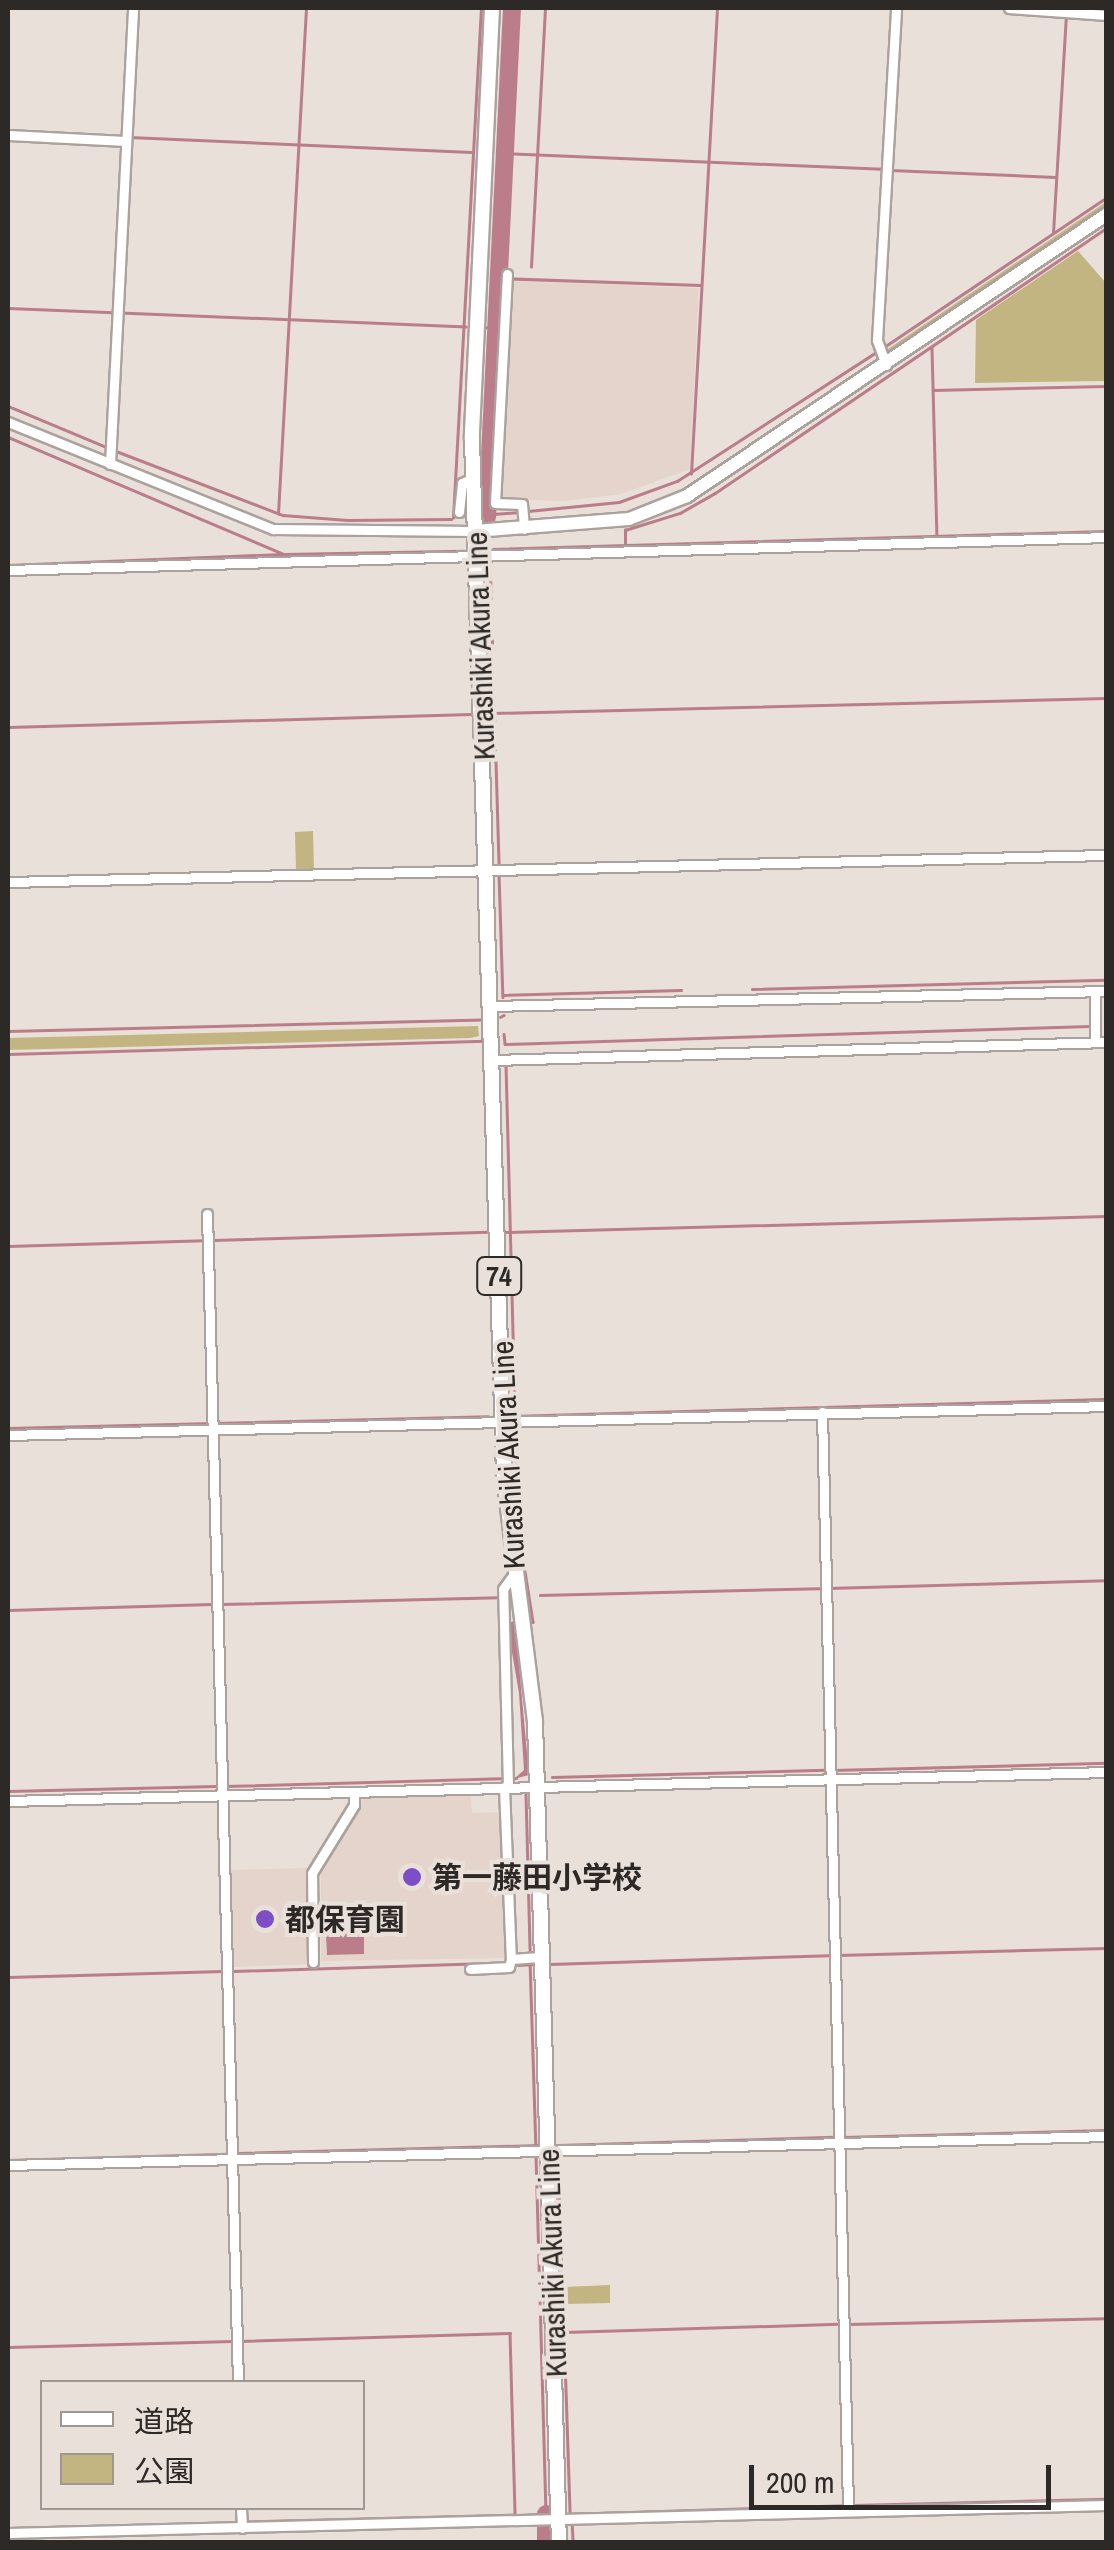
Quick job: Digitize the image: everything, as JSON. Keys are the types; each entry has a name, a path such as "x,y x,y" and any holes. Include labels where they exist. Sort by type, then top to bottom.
{"main road":[{"name":"Kurashiki Akura Line","path":"492,8 472,380 474,478 485,531 496,869 492,1006 503,1423 514,1574 532,1695 538,1786 534,1958 559,2542"}],"street":[{"path":"110,453 133,8"},
{"path":"881,355 896,8"},
{"path":"1010,8 1106,14"},
{"path":"8,136 125,139"},
{"path":"8,422 110,453 280,530 485,531 523,517 630,519 670,504 732,469 881,355 1106,215"},
{"path":"506,277 495,503 523,517"},
{"path":"459,512 462,484 474,478"},
{"path":"8,570 1106,537"},
{"path":"8,882 1106,854"},
{"path":"492,1006 1101,991 1095,1026 1101,1042 494,1060"},
{"path":"207,1214 238,2380"},
{"path":"8,1434 214,1424 503,1423 1106,1406"},
{"path":"822,1412 848,2507"},
{"path":"470,1968 509,1967 511,1959 502,1589 514,1574"},
{"path":"8,1801 354,1792 507,1782 538,1786 831,1773 1106,1772"},
{"path":"313,1962 312,1874 354,1805 354,1792"},
{"path":"511,1959 534,1958"},
{"path":"8,2165 540,2152 839,2139 1106,2136"},
{"path":"8,2534 559,2520 848,2507 1106,2505"},
{"path":"241,2510 242,2528"}],"shaded area":[{"path":"509,281 699,288 690,469 621,494 564,501 498,499"},
{"path":"515,1621 529,1775 514,1779 524,1770 519,1693 507,1623"},
{"name":"第一藤田小学校","path":"471,1794 472,1813 503,1812 507,1958 321,1961 321,1869 364,1797"},
{"path":"306,1868 309,1964 234,1967 231,1870"},
{"path":"364,1933 364,1954 327,1955 326,1934"}],"green space":[{"path":"1106,202 1106,209 896,352 885,351"},
{"path":"1078,251 1106,283 1106,381 975,383 976,320"},
{"path":"313,831 314,871 296,871 295,832"},
{"path":"478,1026 479,1036 470,1038 8,1050 8,1038"},
{"path":"610,2285 610,2303 565,2304 564,2287"}],"waterway":[{"path":"278,514 306,8"},
{"path":"453,518 481,8"},
{"path":"487,517 512,8"},
{"path":"531,267 545,8"},
{"path":"691,474 717,8"},
{"path":"1053,233 1066,17"},
{"path":"874,313 890,37"},
{"path":"129,137 471,152"},
{"path":"504,153 882,169"},
{"path":"890,170 1055,177"},
{"path":"114,290 119,194"},
{"path":"884,347 1106,198"},
{"path":"625,544 625,530 680,513 715,493 1106,228"},
{"path":"497,278 700,285"},
{"path":"8,308 466,326"},
{"path":"483,327 495,328"},
{"path":"932,348 937,535"},
{"path":"528,511 619,502 677,481 878,351"},
{"path":"106,445 111,358"},
{"path":"933,390 1106,386"},
{"path":"8,406 109,448"},
{"path":"8,437 284,554 464,551"},
{"path":"116,451 283,515 347,520 451,519"},
{"path":"493,514 520,512"},
{"path":"493,549 1106,531"},
{"path":"8,565 283,554"},
{"path":"490,559 499,865"},
{"path":"493,713 1106,698"},
{"path":"8,727 471,714"},
{"path":"499,873 503,997"},
{"path":"44,885 146,883"},
{"path":"752,989 1106,980"},
{"path":"503,995 681,990"},
{"path":"500,1017 504,1015"},
{"path":"8,1031 483,1019"},
{"path":"504,1034 505,1044 1090,1026"},
{"path":"8,1054 485,1041"},
{"path":"506,1065 515,1417"},
{"path":"504,1232 1106,1216"},
{"path":"8,1246 488,1232"},
{"path":"511,1416 1106,1399"},
{"path":"8,1428 488,1416"},
{"path":"515,1434 520,1540 533,1622 529,1623"},
{"path":"828,1588 1106,1580"},
{"path":"540,1595 820,1588"},
{"path":"220,1604 498,1597"},
{"path":"8,1610 212,1604"},
{"path":"833,1770 1106,1763"},
{"path":"552,1777 825,1770"},
{"path":"226,1786 516,1778"},
{"path":"8,1791 216,1786"},
{"path":"526,1794 530,1952"},
{"path":"838,1955 1106,1948"},
{"path":"550,1964 829,1955"},
{"path":"530,1960 536,2147"},
{"path":"234,1971 495,1963"},
{"path":"518,1965 533,1964"},
{"path":"8,1977 223,1971"},
{"path":"843,2137 1106,2130"},
{"path":"558,2145 835,2137"},
{"path":"237,2153 539,2145"},
{"path":"8,2160 228,2154"},
{"path":"536,2155 546,2514"},
{"path":"558,2156 563,2305"},
{"path":"848,2324 1106,2318"},
{"path":"564,2332 838,2324"},
{"path":"564,2329 570,2512"},
{"path":"241,2341 510,2333 515,2515 247,2522"},
{"path":"8,2347 232,2341"},
{"path":"853,2505 1106,2499"},
{"path":"566,2514 845,2505"},
{"path":"546,2514 546,2542"},
{"path":"516,2515 549,2514"},
{"path":"572,2520 573,2542"},
{"path":"144,2525 236,2523"}],"place":[{"name":"第一藤田小学校","path":"412,1877"},
{"name":"都保育園","path":"265,1919"}]}
